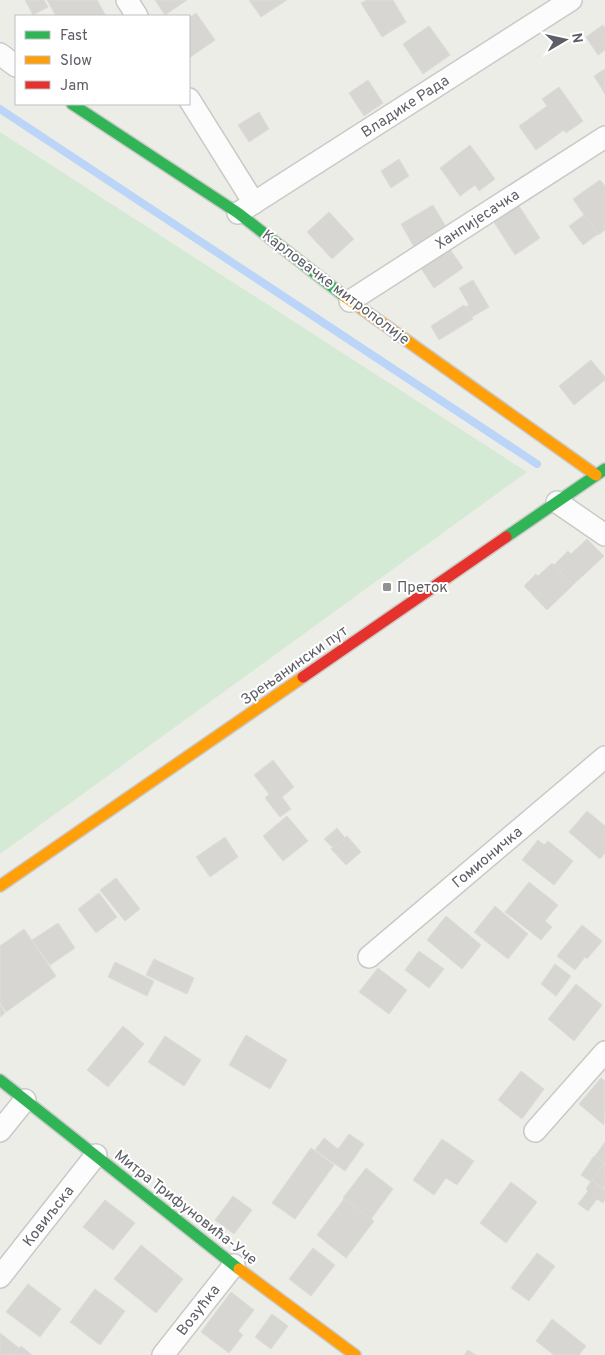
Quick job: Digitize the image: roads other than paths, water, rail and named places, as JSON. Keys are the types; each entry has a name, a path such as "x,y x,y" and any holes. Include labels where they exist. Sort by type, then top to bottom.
{"street":[{"path":"127,0 136,15"},
{"name":"Владике Рада","path":"246,208 571,0"},
{"path":"0,54 15,65"},
{"path":"190,101 246,208"},
{"name":"Карловачке митрополије","path":"74,105 246,208 350,300 600,472"},
{"name":"Ханпијесачка","path":"350,300 605,136"},
{"name":"Зрењанински пут","path":"0,886 600,472"},
{"path":"557,502 605,535"},
{"name":"Гомионичка","path":"370,957 605,757"},
{"path":"535,1131 605,1052"},
{"name":"Митра Трифуновића-Уче","path":"0,1080 234,1265 355,1355"},
{"path":"0,1131 26,1100"},
{"name":"Ковиљска","path":"0,1277 96,1156"},
{"name":"Возућка","path":"163,1355 234,1265"}],"waterway":[{"path":"0,109 537,464"}],"place":[{"name":"Преток","path":"387,587"}]}
